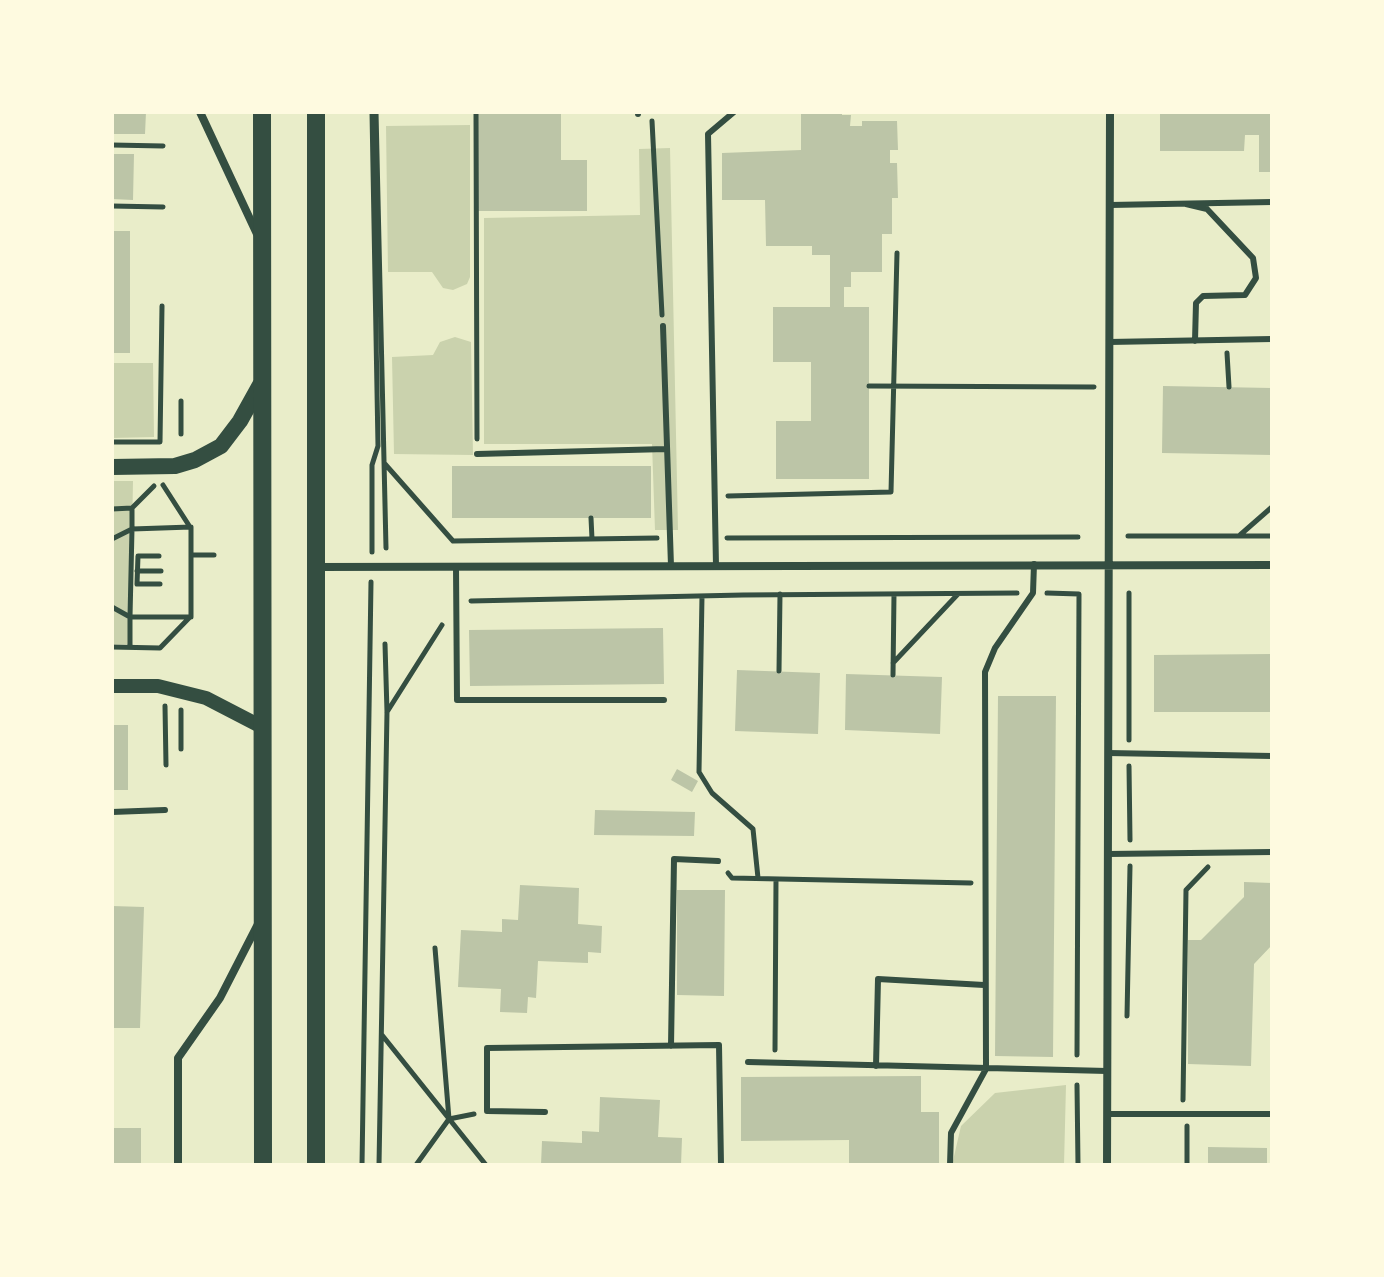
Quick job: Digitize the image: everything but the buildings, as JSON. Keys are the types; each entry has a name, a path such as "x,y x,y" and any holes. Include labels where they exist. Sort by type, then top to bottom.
{"main road":[{"path":"262,112 263,1165"},
{"path":"316,112 316,1165"},
{"path":"112,467 175,466 195,460 221,446 240,421 260,385"}],"street":[{"path":"200,112 263,247"},
{"path":"1107,1165 1110,112"},
{"path":"317,567 1034,563 1272,565"},
{"path":"112,686 158,686 206,698 262,727"},
{"path":"178,1165 178,1058 220,998 263,915"}],"lane":[{"path":"716,566 708,134 734,112"},
{"path":"1110,205 1272,202"},
{"path":"1186,204 1207,209 1253,258 1256,278 1245,295 1203,296 1196,303 1195,341"},
{"path":"663,326 671,566"},
{"path":"1109,342 1272,339"},
{"path":"477,454 666,449"},
{"path":"950,1165 951,1133 986,1069 985,672 995,648 1033,593 1034,563"},
{"path":"456,567 457,700 664,700"},
{"path":"1108,753 1272,756"},
{"path":"112,812 165,810"},
{"path":"1108,854 1272,852"},
{"path":"671,1046 674,859 718,861"},
{"path":"876,1066 878,979 984,985"},
{"path":"545,1112 487,1111 487,1048 719,1045 721,1165"},
{"path":"748,1062 1107,1071"},
{"path":"1107,1114 1272,1114"}],"path":[{"path":"374,112 381,274 386,548"},
{"path":"362,1165 372,465 378,446 374,112"},
{"path":"476,112 473,276 477,454"},
{"path":"652,112 663,326"},
{"path":"112,145 163,146"},
{"path":"112,206 163,207"},
{"path":"715,496 891,492 897,253"},
{"path":"381,274 388,274"},
{"path":"112,442 160,442 162,306"},
{"path":"1227,340 1229,387"},
{"path":"382,343 391,343"},
{"path":"869,386 1109,387"},
{"path":"181,401 181,434"},
{"path":"112,509 132,508 160,480 191,527 191,617 160,648 112,647"},
{"path":"1238,536 1272,507"},
{"path":"130,647 132,508"},
{"path":"591,518 592,539"},
{"path":"112,539 132,529 191,527"},
{"path":"1128,536 1272,536"},
{"path":"191,555 214,555"},
{"path":"159,556 138,556 137,584 160,584"},
{"path":"137,571 161,571"},
{"path":"1127,1022 1129,593"},
{"path":"387,712 457,601 780,594 1079,594 1078,1165"},
{"path":"779,671 780,594"},
{"path":"893,675 894,594"},
{"path":"893,663 958,594"},
{"path":"702,596 699,772 712,793 753,829 758,878"},
{"path":"112,607 130,617 191,617"},
{"path":"379,1165 387,712 385,644"},
{"path":"155,706 165,706 166,765"},
{"path":"181,709 181,749"},
{"path":"718,861 732,878 984,883"},
{"path":"1187,1165 1187,1114 1182,1095 1186,890 1208,867"},
{"path":"775,1063 776,879"},
{"path":"416,1165 449,1119 435,948"},
{"path":"382,1035 486,1165"},
{"path":"449,1119 487,1111"}],"green space":[{"path":"470,125 470,277 467,284 453,290 443,288 432,272 388,272 386,126"},
{"path":"670,148 678,530 655,530 652,444 484,444 484,218 640,215 639,149"},
{"path":"455,337 471,342 473,455 394,454 392,357 433,355 440,342"},
{"path":"112,363 153,363 154,437 112,438"},
{"path":"112,481 133,481 130,644 112,644"},
{"path":"1066,1085 1064,1165 952,1165 961,1126 995,1093"}]}
